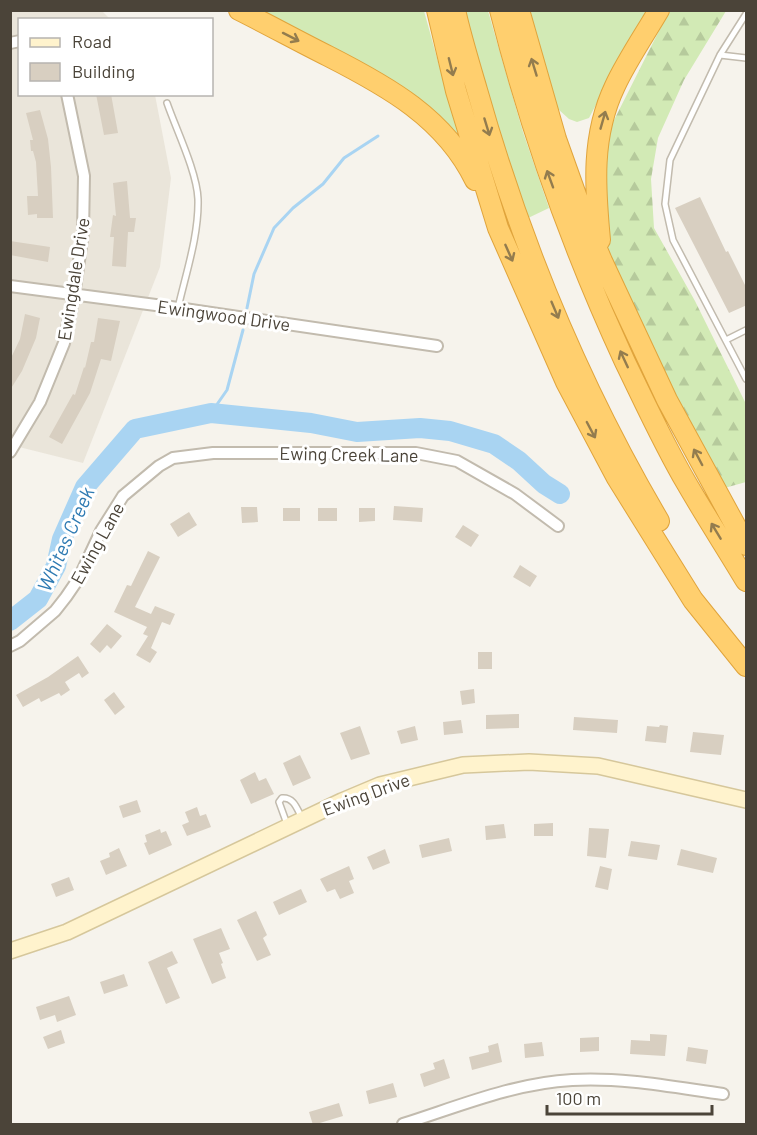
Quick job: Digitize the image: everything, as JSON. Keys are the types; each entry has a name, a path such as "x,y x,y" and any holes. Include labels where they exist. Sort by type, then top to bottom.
{"highway":[{"path":"238,10 363,74 414,106 449,139 470,169 566,382 617,478 693,600 747,666"},
{"path":"436,10 456,90 498,228"},
{"path":"454,10 502,175 555,312 590,390 646,499 688,570 747,661"},
{"path":"500,10 515,68 546,168 571,239 603,313 686,483 747,581"},
{"path":"519,10 556,139 602,261 667,400 747,545"},
{"path":"602,261 595,196 597,142 615,85 659,10"}],"street":[{"name":"Ewingdale Drive","path":"10,452 40,402 64,343 74,295 83,233 84,176 67,96"},
{"name":"Ewingwood Drive","path":"10,286 437,346"},
{"name":"Ewing Creek Lane","path":"159,466 173,458 213,453 416,453 457,461 515,494 558,526"},
{"name":"Ewing Lane","path":"10,646 20,641 56,611 79,578 101,531 123,496 159,466"},
{"name":"Ewing Drive","path":"10,951 67,932 287,826 380,785 463,765 518,762 598,766 747,800"},
{"path":"403,1125 497,1094 542,1083 569,1080 622,1080 723,1094"}],"lane":[{"path":"747,14 720,54 670,160 665,204 673,240 747,379"},
{"path":"720,54 747,58"},
{"path":"167,103 198,197 197,223 178,308"},
{"path":"726,340 747,330"},
{"path":"287,826 279,807 282,798 286,797 293,802 302,819"}],"shaded area":[{"path":"10,11 102,11 109,18 18,18 18,96 155,96 171,178 160,267 83,463 11,445"}],"green space":[{"path":"252,11 424,11 459,137 457,137"},
{"path":"463,11 488,11 523,132 549,208 526,219"},
{"path":"530,11 650,11 589,118 577,122 569,119 558,109"},
{"path":"669,11 726,11 684,80 658,138 651,179 654,228 695,301 746,404 746,482 721,489 688,428 610,258 602,221 607,134"}],"building":[{"path":"96,96 111,96 118,133 104,135"},
{"path":"40,110 48,139 53,218 37,218 37,214 28,215 27,196 38,196 36,162 33,151 31,151 30,140 33,140 26,113"},
{"path":"127,181 130,218 136,218 134,232 128,232 126,267 112,266 114,237 110,237 113,215 116,216 113,183"},
{"path":"700,197 726,252 728,251 747,289 747,305 729,313 675,208"},
{"path":"10,241 50,247 48,262 10,255"},
{"path":"25,314 40,318 36,338 22,371 10,390 10,360 20,339"},
{"path":"98,318 120,321 111,361 101,359 90,393 62,444 49,437 73,394 75,395 91,342 94,342"},
{"path":"394,506 423,508 422,522 393,520"},
{"path":"241,507 257,507 258,522 242,523"},
{"path":"283,508 300,508 300,521 283,521"},
{"path":"318,508 337,508 337,521 318,521"},
{"path":"359,508 375,508 375,521 359,522"},
{"path":"189,512 197,525 178,537 170,524"},
{"path":"463,525 479,535 471,547 455,537"},
{"path":"148,551 160,557 135,607 151,614 155,606 175,614 170,625 162,622 151,648 157,652 150,663 136,655 148,636 143,634 147,627 114,612 127,585 131,586"},
{"path":"520,565 537,576 530,587 513,577"},
{"path":"107,624 122,636 111,649 107,645 100,653 90,644"},
{"path":"478,652 492,652 492,669 478,669"},
{"path":"78,656 89,673 82,678 79,673 65,682 70,690 61,696 59,693 41,702 39,698 23,707 16,695 48,677"},
{"path":"474,689 475,703 462,705 460,691"},
{"path":"114,692 125,707 115,715 104,700"},
{"path":"519,714 519,728 486,729 486,715"},
{"path":"574,717 618,720 617,733 573,730"},
{"path":"461,720 463,733 444,735 443,722"},
{"path":"660,725 668,726 666,743 645,741 647,726 659,727"},
{"path":"360,726 370,754 351,760 340,733"},
{"path":"415,726 418,740 401,744 397,731"},
{"path":"693,732 724,735 721,755 690,752"},
{"path":"300,755 311,778 293,786 283,763"},
{"path":"255,772 259,781 266,778 274,794 251,804 240,780"},
{"path":"137,800 141,812 123,818 119,806"},
{"path":"197,807 200,816 206,814 211,827 187,836 182,825 189,822 185,812"},
{"path":"553,823 553,836 534,836 534,824"},
{"path":"504,824 506,838 486,840 485,826"},
{"path":"589,828 609,829 606,858 587,856"},
{"path":"160,829 161,833 166,831 172,845 149,855 144,843 147,842 145,835"},
{"path":"449,838 452,851 422,858 419,845"},
{"path":"631,841 660,845 657,860 628,856"},
{"path":"119,848 127,866 106,875 100,861 110,857 109,853"},
{"path":"385,849 390,863 373,870 367,857"},
{"path":"681,849 717,858 713,873 677,865"},
{"path":"349,866 354,879 349,881 354,893 340,899 335,889 327,892 320,879"},
{"path":"600,866 612,869 608,890 595,887"},
{"path":"69,877 74,890 56,897 51,884"},
{"path":"301,889 307,902 279,915 273,902"},
{"path":"256,911 267,935 263,938 271,955 257,961 237,920"},
{"path":"221,928 230,949 219,953 226,978 212,984 193,939"},
{"path":"172,951 178,963 167,968 180,998 166,1004 148,962"},
{"path":"124,974 128,986 104,994 100,982"},
{"path":"69,996 76,1015 57,1022 55,1015 40,1020 36,1007"},
{"path":"61,1030 65,1043 48,1049 43,1037"},
{"path":"650,1034 667,1035 665,1056 630,1054 631,1040 650,1041"},
{"path":"599,1037 599,1051 580,1052 580,1038"},
{"path":"542,1042 544,1056 525,1058 524,1044"},
{"path":"498,1043 502,1062 472,1070 469,1057 489,1052 488,1046"},
{"path":"688,1047 708,1050 706,1064 686,1061"},
{"path":"444,1059 450,1078 424,1087 420,1074 435,1069 433,1063"},
{"path":"393,1083 397,1097 369,1104 366,1091"},
{"path":"339,1103 343,1116 313,1125 309,1112"}],"waterway":[{"path":"247,308 254,274 274,228 293,208 323,184 344,158 378,136"},
{"path":"211,413 227,390 243,330"},
{"name":"Whites Creek","path":"10,621 38,599 56,566 62,539 85,487 135,429 211,413 311,423 357,432 420,428 450,431 494,444 560,494"}]}
